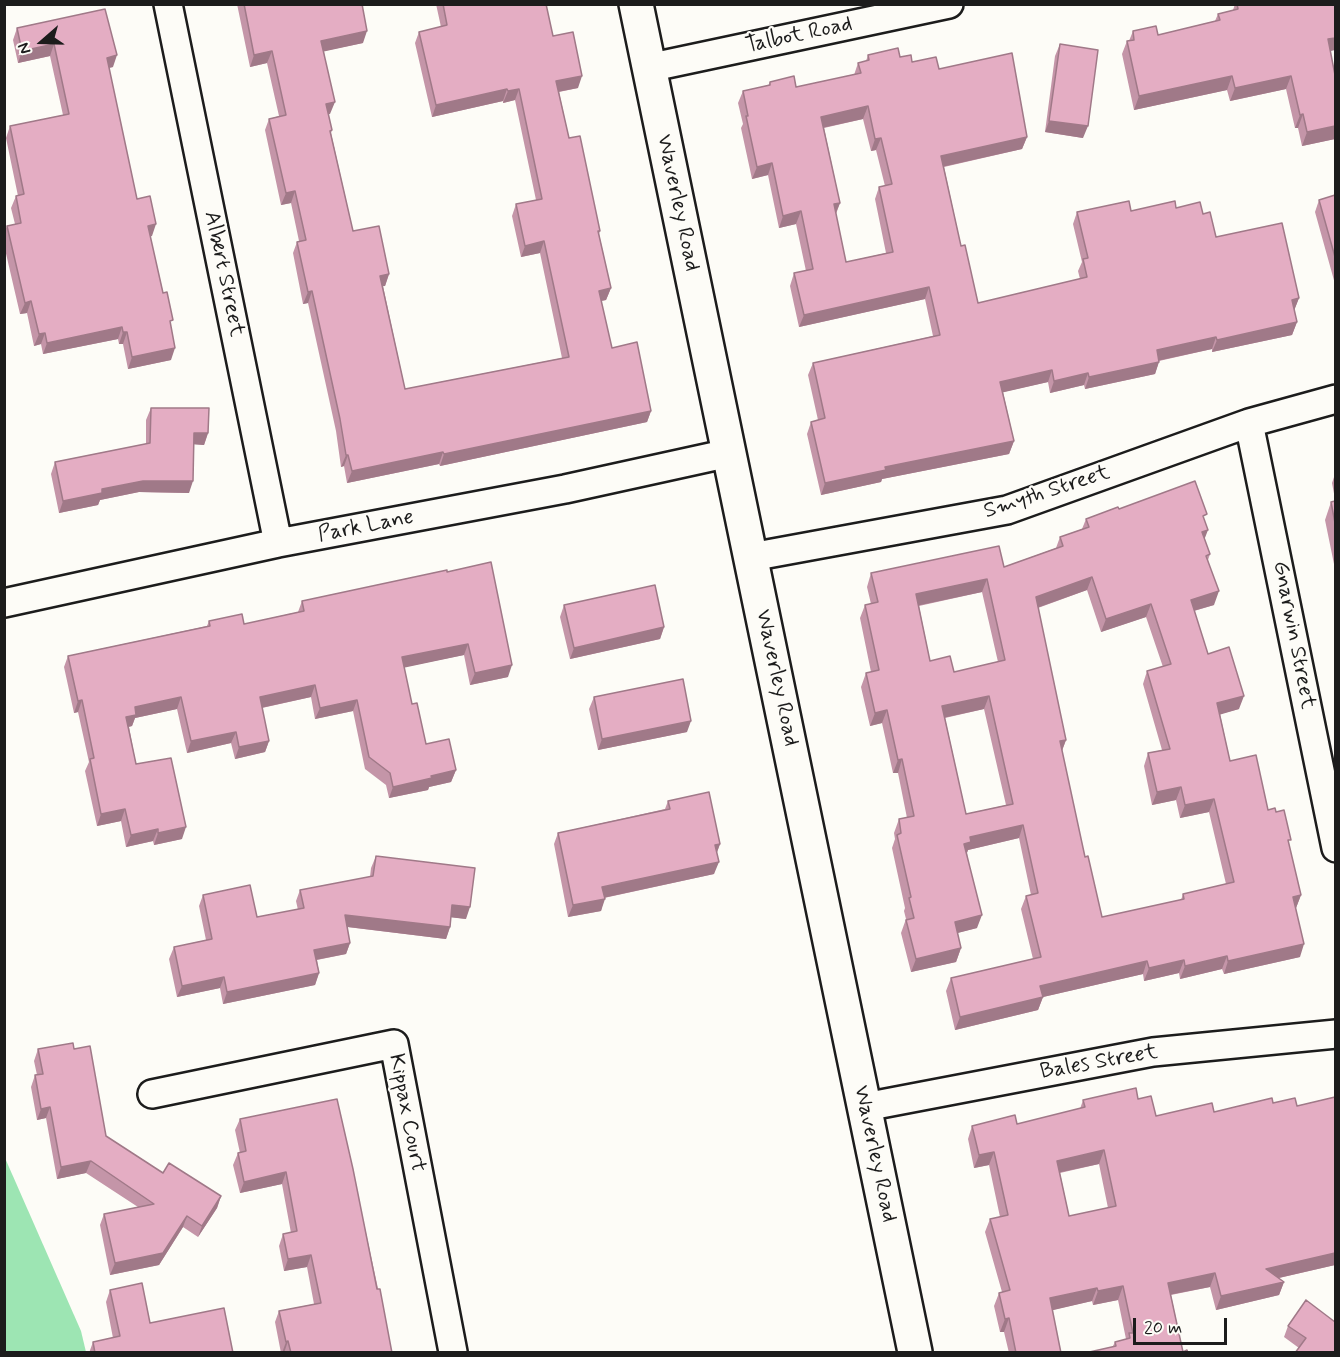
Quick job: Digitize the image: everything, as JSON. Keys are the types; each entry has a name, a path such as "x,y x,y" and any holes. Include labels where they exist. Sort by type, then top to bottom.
{"main road":[{"name":"Waverley Road","path":"636,4 915,1353"}],"street":[{"name":"Albert Street","path":"168,4 278,543"},
{"name":"Talbot Road","path":"648,68 949,4"},
{"name":"Smyth Street","path":"751,557 1007,510 1249,423 1335,399"},
{"name":"Gnarwin Street","path":"1249,423 1335,848"},
{"name":"Park Lane","path":"4,603 278,543 565,489 729,453"},
{"name":"Bales Street","path":"865,1107 1153,1052 1335,1034"},
{"name":"Kippax Court","path":"152,1094 394,1044 453,1353"}],"green space":[{"path":"5,1158 81,1331 86,1352 5,1352"}],"building":[{"path":"244,4 362,4 367,31 321,41 335,102 326,104 353,231 379,226 389,274 380,276 405,389 569,357 544,241 525,246 516,204 542,199 519,89 508,91 507,89 436,105 419,32 447,25 443,4 546,4 553,36 573,32 582,76 556,81 569,138 580,136 600,231 598,231 611,288 599,291 612,348 637,342 651,411 352,471 348,455 346,455 312,291 308,292 297,242 306,240 295,191 286,193 269,119 286,115 272,51 254,55"},
{"path":"1237,4 1335,4 1335,38 1328,39 1335,75 1335,126 1307,132 1303,114 1300,115 1291,76 1235,88 1232,76 1139,96 1127,41 1134,40 1133,31 1156,26 1158,35 1220,20 1218,14 1238,9"},
{"path":"105,9 117,55 107,58 137,199 150,196 156,224 148,226 163,293 167,292 173,320 170,321 175,348 132,357 127,332 123,332 122,327 47,343 45,333 39,334 31,301 25,303 7,226 21,223 16,196 24,194 10,126 69,114 54,44 22,51 17,28"},
{"path":"1060,44 1098,50 1088,126 1049,121"},
{"path":"898,48 900,57 911,55 912,62 936,57 939,69 1012,53 1027,137 941,156 961,246 965,245 978,303 1087,277 1083,259 1088,258 1077,212 1129,201 1131,211 1175,201 1176,208 1200,202 1203,214 1210,212 1216,237 1282,223 1299,298 1292,300 1297,322 1217,340 1216,337 1157,350 1159,362 1089,377 1088,373 1054,381 1052,370 1000,382 1014,441 885,467 886,470 825,483 811,422 825,418 813,363 940,335 929,287 804,315 794,273 813,269 801,211 783,216 772,163 757,167 743,91 770,85 770,82 794,76 796,87 861,73 858,63 869,60 868,55","holes":["868,106 875,139 881,138 892,184 879,187 893,252 846,262 834,204 840,203 821,117"]},
{"path":"1335,195 1335,257 1319,200"},
{"path":"151,408 209,408 208,433 194,433 193,481 143,481 102,489 102,493 63,501 55,462 150,443"},
{"path":"1195,481 1207,514 1203,516 1208,530 1202,532 1210,554 1206,556 1219,591 1191,600 1208,654 1229,647 1244,696 1217,703 1230,761 1256,755 1268,810 1275,808 1276,812 1284,810 1291,840 1288,840 1301,895 1293,897 1304,944 1228,961 1227,956 1185,966 1184,960 1149,968 1147,961 1040,986 1043,997 960,1017 951,978 1041,957 1026,896 1038,893 1023,825 970,837 971,842 964,844 982,915 955,922 961,948 916,959 906,920 914,918 909,898 911,897 897,835 901,833 899,819 914,816 902,759 898,760 887,710 875,713 866,673 879,670 865,605 878,602 871,573 999,546 1004,567 1063,546 1060,537 1089,527 1086,519 1118,507 1119,509","holes":["1092,577 1106,619 1151,604 1171,664 1147,671 1170,749 1148,753 1157,792 1181,787 1185,805 1214,799 1234,882 1183,894 1184,899 1102,917 1088,856 1085,857 1060,741 1066,740 1036,597","987,579 1005,660 954,672 950,656 930,661 916,594","989,696 1013,804 966,814 942,706"]},
{"path":"1335,501 1335,523 1331,502"},
{"path":"491,562 512,665 475,673 468,644 402,657 412,704 417,703 426,744 449,739 456,770 393,787 390,773 369,757 357,700 320,708 315,685 260,697 269,741 239,747 236,732 191,741 181,697 135,707 136,715 126,717 136,764 171,758 186,827 158,833 158,829 131,835 125,809 101,814 90,759 94,758 82,700 78,701 68,656 210,626 209,621 242,614 244,624 304,611 302,601"},
{"path":"655,585 664,627 574,648 564,605"},
{"path":"683,679 691,721 602,739 594,697"},
{"path":"709,792 720,844 715,845 719,862 602,887 605,899 573,905 558,833 670,809 668,801"},
{"path":"376,856 475,868 470,907 452,905 450,927 345,915 350,943 314,950 319,973 227,992 224,977 182,986 174,947 212,939 203,895 250,885 257,917 304,908 300,890 373,876"},
{"path":"73,1043 74,1049 90,1046 106,1136 163,1173 169,1163 221,1196 202,1226 187,1216 163,1253 115,1263 104,1214 154,1204 91,1161 61,1167 50,1107 41,1109 35,1075 43,1074 38,1049"},
{"path":"1136,1088 1138,1099 1151,1096 1156,1116 1212,1103 1214,1112 1272,1098 1273,1103 1295,1098 1297,1106 1335,1097 1335,1253 1266,1269 1284,1282 1221,1296 1215,1273 1168,1283 1183,1352 1187,1350 1188,1353 1085,1353 1116,1346 1115,1342 1130,1338 1129,1333 1133,1333 1123,1286 1098,1291 1097,1288 1050,1298 1061,1353 1016,1353 1009,1318 1005,1319 999,1293 1010,1290 990,1219 1008,1215 994,1152 979,1155 972,1126 1015,1115 1017,1124 1085,1107 1083,1100","holes":["1104,1150 1116,1206 1069,1216 1057,1161"]},
{"path":"337,1099 377,1289 380,1289 392,1353 291,1353 279,1311 321,1303 311,1255 288,1259 283,1234 297,1231 286,1172 244,1182 238,1153 246,1151 240,1119"},
{"path":"142,1283 150,1323 224,1308 233,1353 95,1353 93,1342 120,1336 110,1290"},
{"path":"1306,1300 1335,1322 1335,1353 1295,1353 1306,1338 1288,1326"}]}
